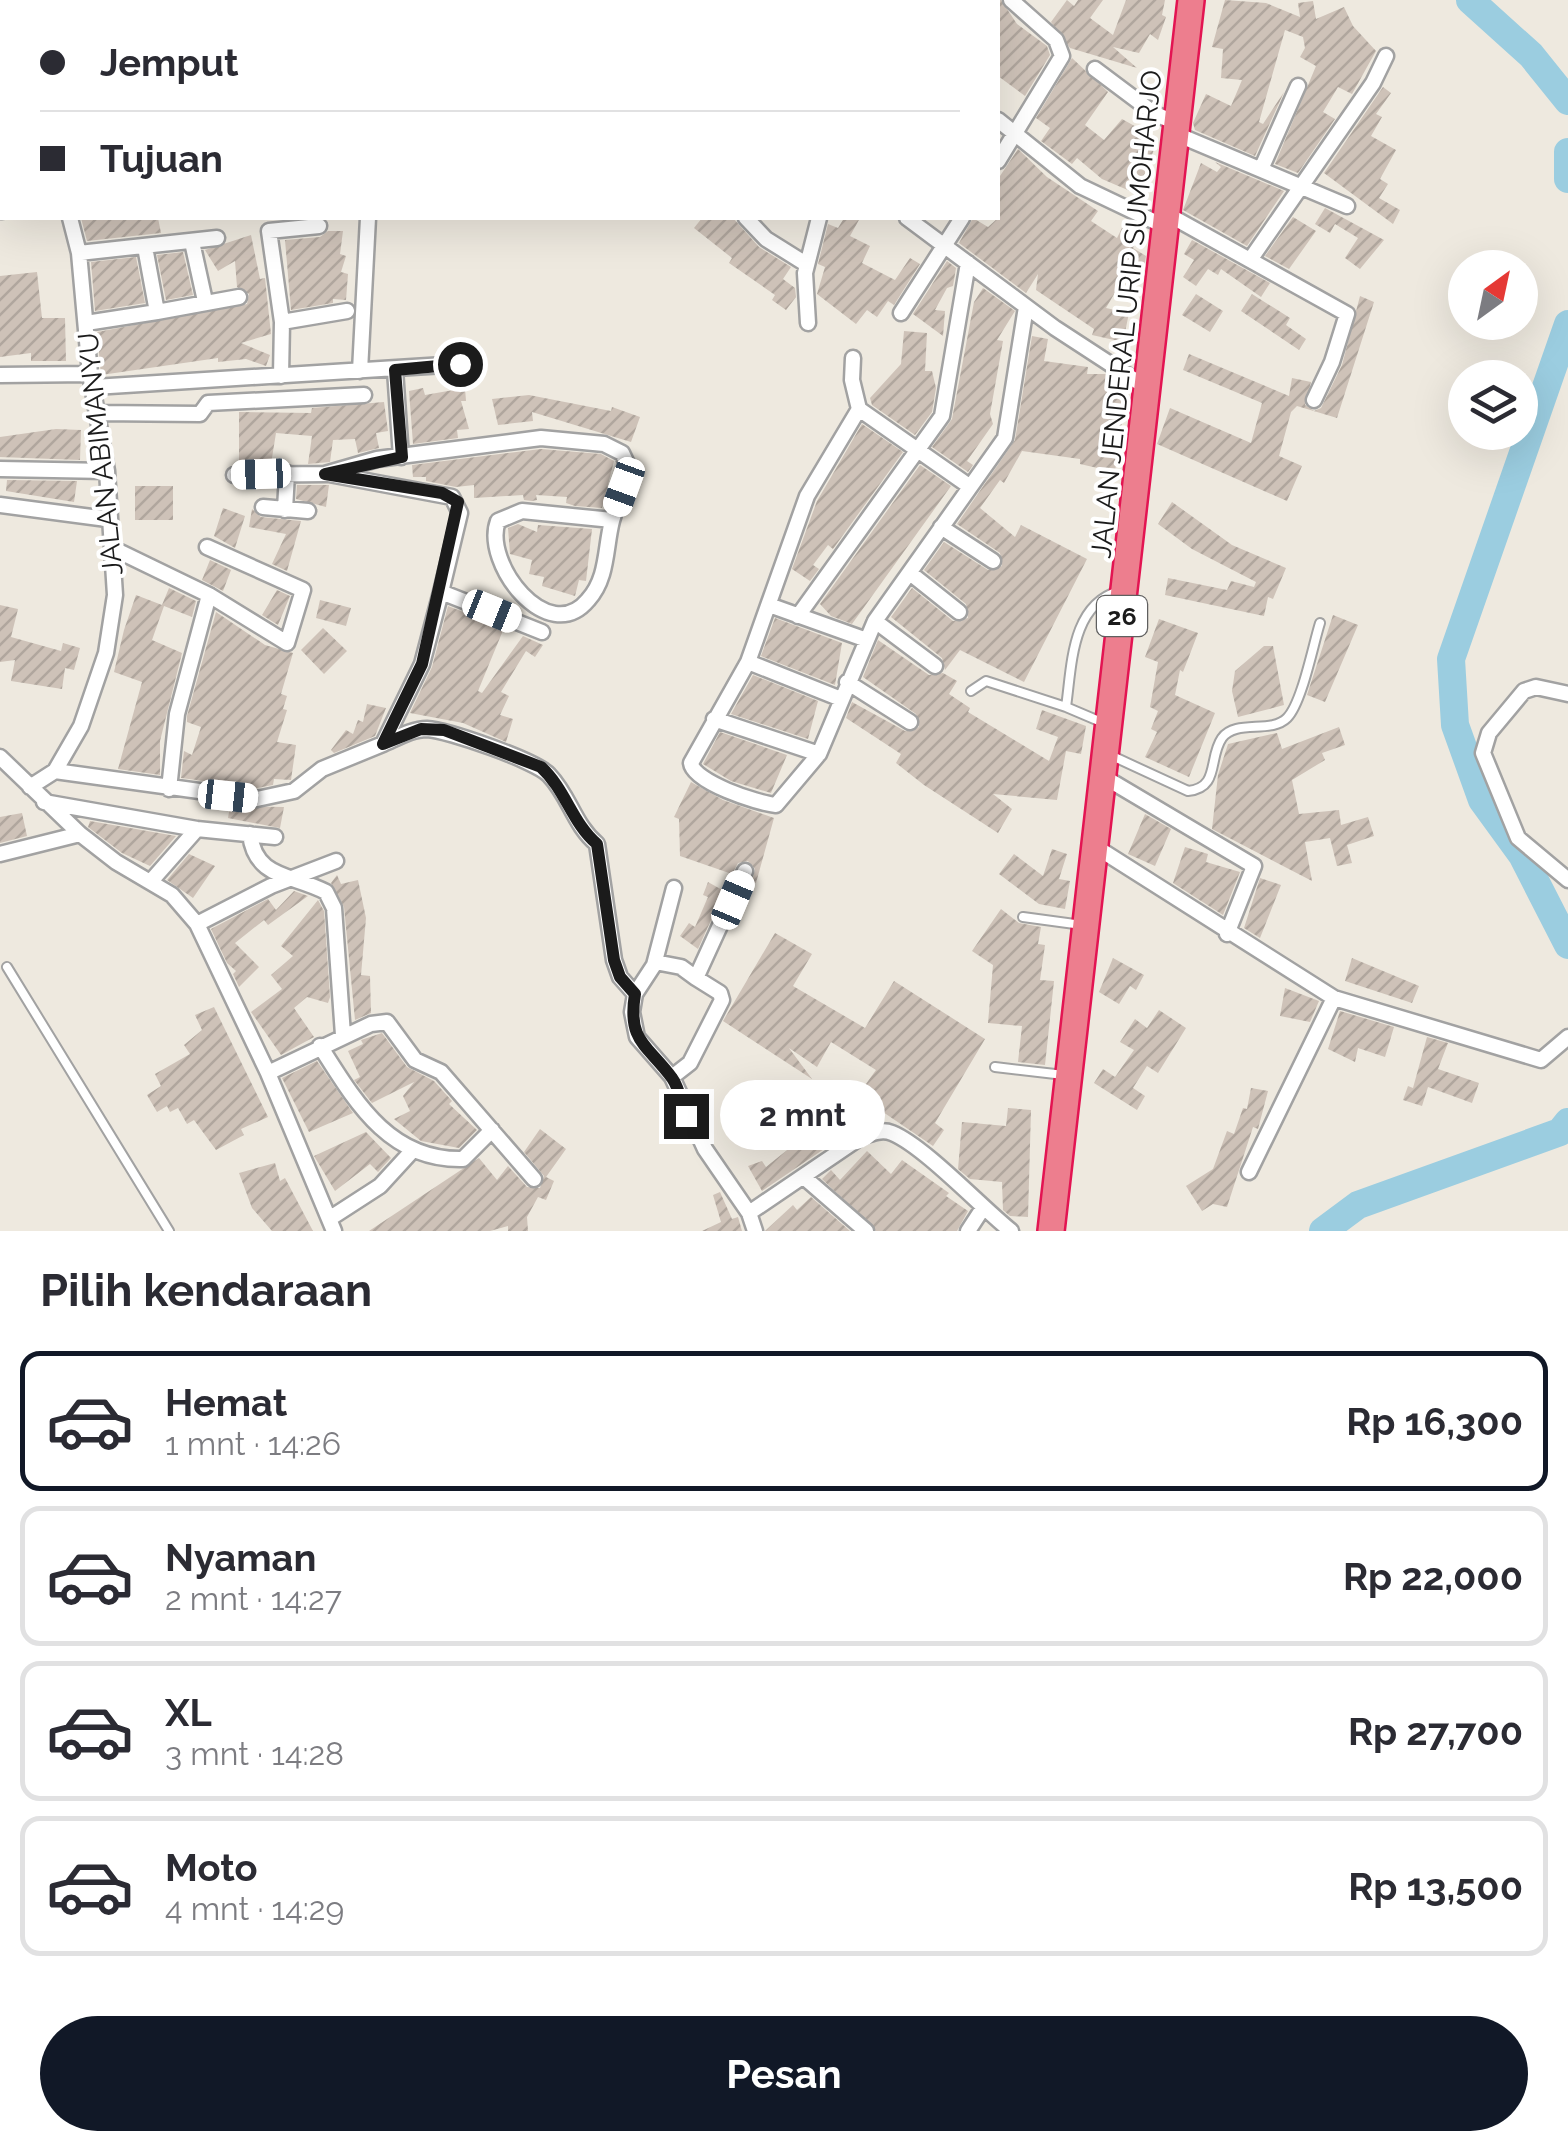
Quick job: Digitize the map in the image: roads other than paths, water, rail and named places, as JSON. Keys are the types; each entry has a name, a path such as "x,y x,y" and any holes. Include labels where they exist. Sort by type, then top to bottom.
{"highway":[{"name":"JALAN JENDERAL URIP SUMOHARJO","path":"1051,1231 1191,0"}],"street":[{"path":"1000,159 1062,56 1056,40 1010,0"},
{"path":"1250,260 1373,83 1386,56"},
{"path":"1094,69 1176,129 1347,206"},
{"path":"1262,167 1298,86"},
{"path":"1000,122 1080,186 1250,260 1347,314 1332,362 1314,400"},
{"name":"JALAN ABIMANYU","path":"30,787 55,771 81,726 106,652 115,595 106,518 107,472 92,381 79,253 71,220"},
{"path":"360,372 368,220"},
{"path":"748,220 766,239 806,264"},
{"path":"808,323 806,264 815,220"},
{"path":"910,220 1026,307 1148,388"},
{"path":"902,313 961,220"},
{"path":"281,376 282,322 269,231 319,226"},
{"path":"79,253 217,238"},
{"path":"192,242 205,302"},
{"path":"144,246 158,312"},
{"path":"798,616 942,416 968,263"},
{"path":"86,323 239,297"},
{"path":"853,358 859,409 807,496 748,662 691,763 692,772 762,804 776,804 784,798 819,754 875,621 1009,426 1026,307"},
{"path":"282,322 347,311"},
{"path":"0,375 92,381 281,376 460,364"},
{"path":"395,370 402,457"},
{"path":"98,413 200,414 208,403 364,394"},
{"path":"859,409 969,486"},
{"path":"325,474 402,457 542,438 604,444 622,453 630,470 612,520 602,579 579,610 565,617 547,613 523,595 495,554 492,536 498,521 512,513 612,520"},
{"path":"0,469 107,472"},
{"path":"284,510 288,474"},
{"path":"234,475 325,474 442,493 458,502 422,664 383,744"},
{"path":"0,505 106,518"},
{"path":"263,507 308,511"},
{"path":"941,528 992,561"},
{"path":"112,548 209,594 287,643 303,590 207,547"},
{"path":"910,574 959,612"},
{"path":"441,592 542,632"},
{"path":"169,789 178,714 209,594"},
{"path":"769,605 864,640"},
{"path":"875,621 935,666"},
{"path":"748,662 841,698"},
{"path":"848,682 910,722"},
{"path":"1568,694 1536,687 1524,691 1497,720 1483,753 1518,838 1568,880"},
{"path":"714,718 819,754"},
{"path":"55,771 257,799 294,791 322,769 421,729 444,730 541,767 550,775 580,830 597,844 614,960 620,977 635,994"},
{"path":"1,761 80,834 116,862 152,880 197,924 268,1073 331,1225 380,1186 413,1150"},
{"path":"1105,765 1254,866 1227,934"},
{"path":"43,802 197,829 275,837"},
{"path":"152,880 197,829"},
{"path":"0,854 80,834"},
{"path":"250,834 256,860 326,892 334,908 343,1036"},
{"path":"1096,847 1227,934 1334,998 1541,1060 1568,1036"},
{"path":"197,924 336,861"},
{"path":"696,978 745,870"},
{"path":"674,888 655,962 635,994 632,1012 637,1037 672,1077 705,1149 749,1212 755,1231"},
{"path":"655,962 681,967 720,993 722,1000 690,1063 672,1077"},
{"path":"1250,1172 1334,998"},
{"path":"268,1073 343,1036 387,1022 416,1060 441,1072 534,1178"},
{"path":"320,1046 374,1124 413,1150 440,1160 463,1159 492,1130"},
{"path":"749,1212 805,1178 861,1136 891,1132 1011,1231"},
{"path":"805,1178 866,1231"},
{"path":"968,1231 983,1208"}],"lane":[{"path":"1066,708 1083,619 1092,604 1125,589"},
{"path":"1105,765 1188,791 1198,790 1207,784 1222,738 1230,731 1276,725 1292,711 1320,623"},
{"path":"971,691 986,681 1110,726"},
{"path":"1023,917 1087,926"},
{"path":"7,966 169,1231"},
{"path":"995,1067 1069,1076"}],"waterway":[{"path":"1470,0 1531,55 1568,101"},
{"path":"1568,152 1568,179"},
{"path":"1568,324 1451,659 1455,725 1482,800 1522,855 1568,945"},
{"path":"1323,1231 1358,1205 1560,1132 1568,1122"}]}
